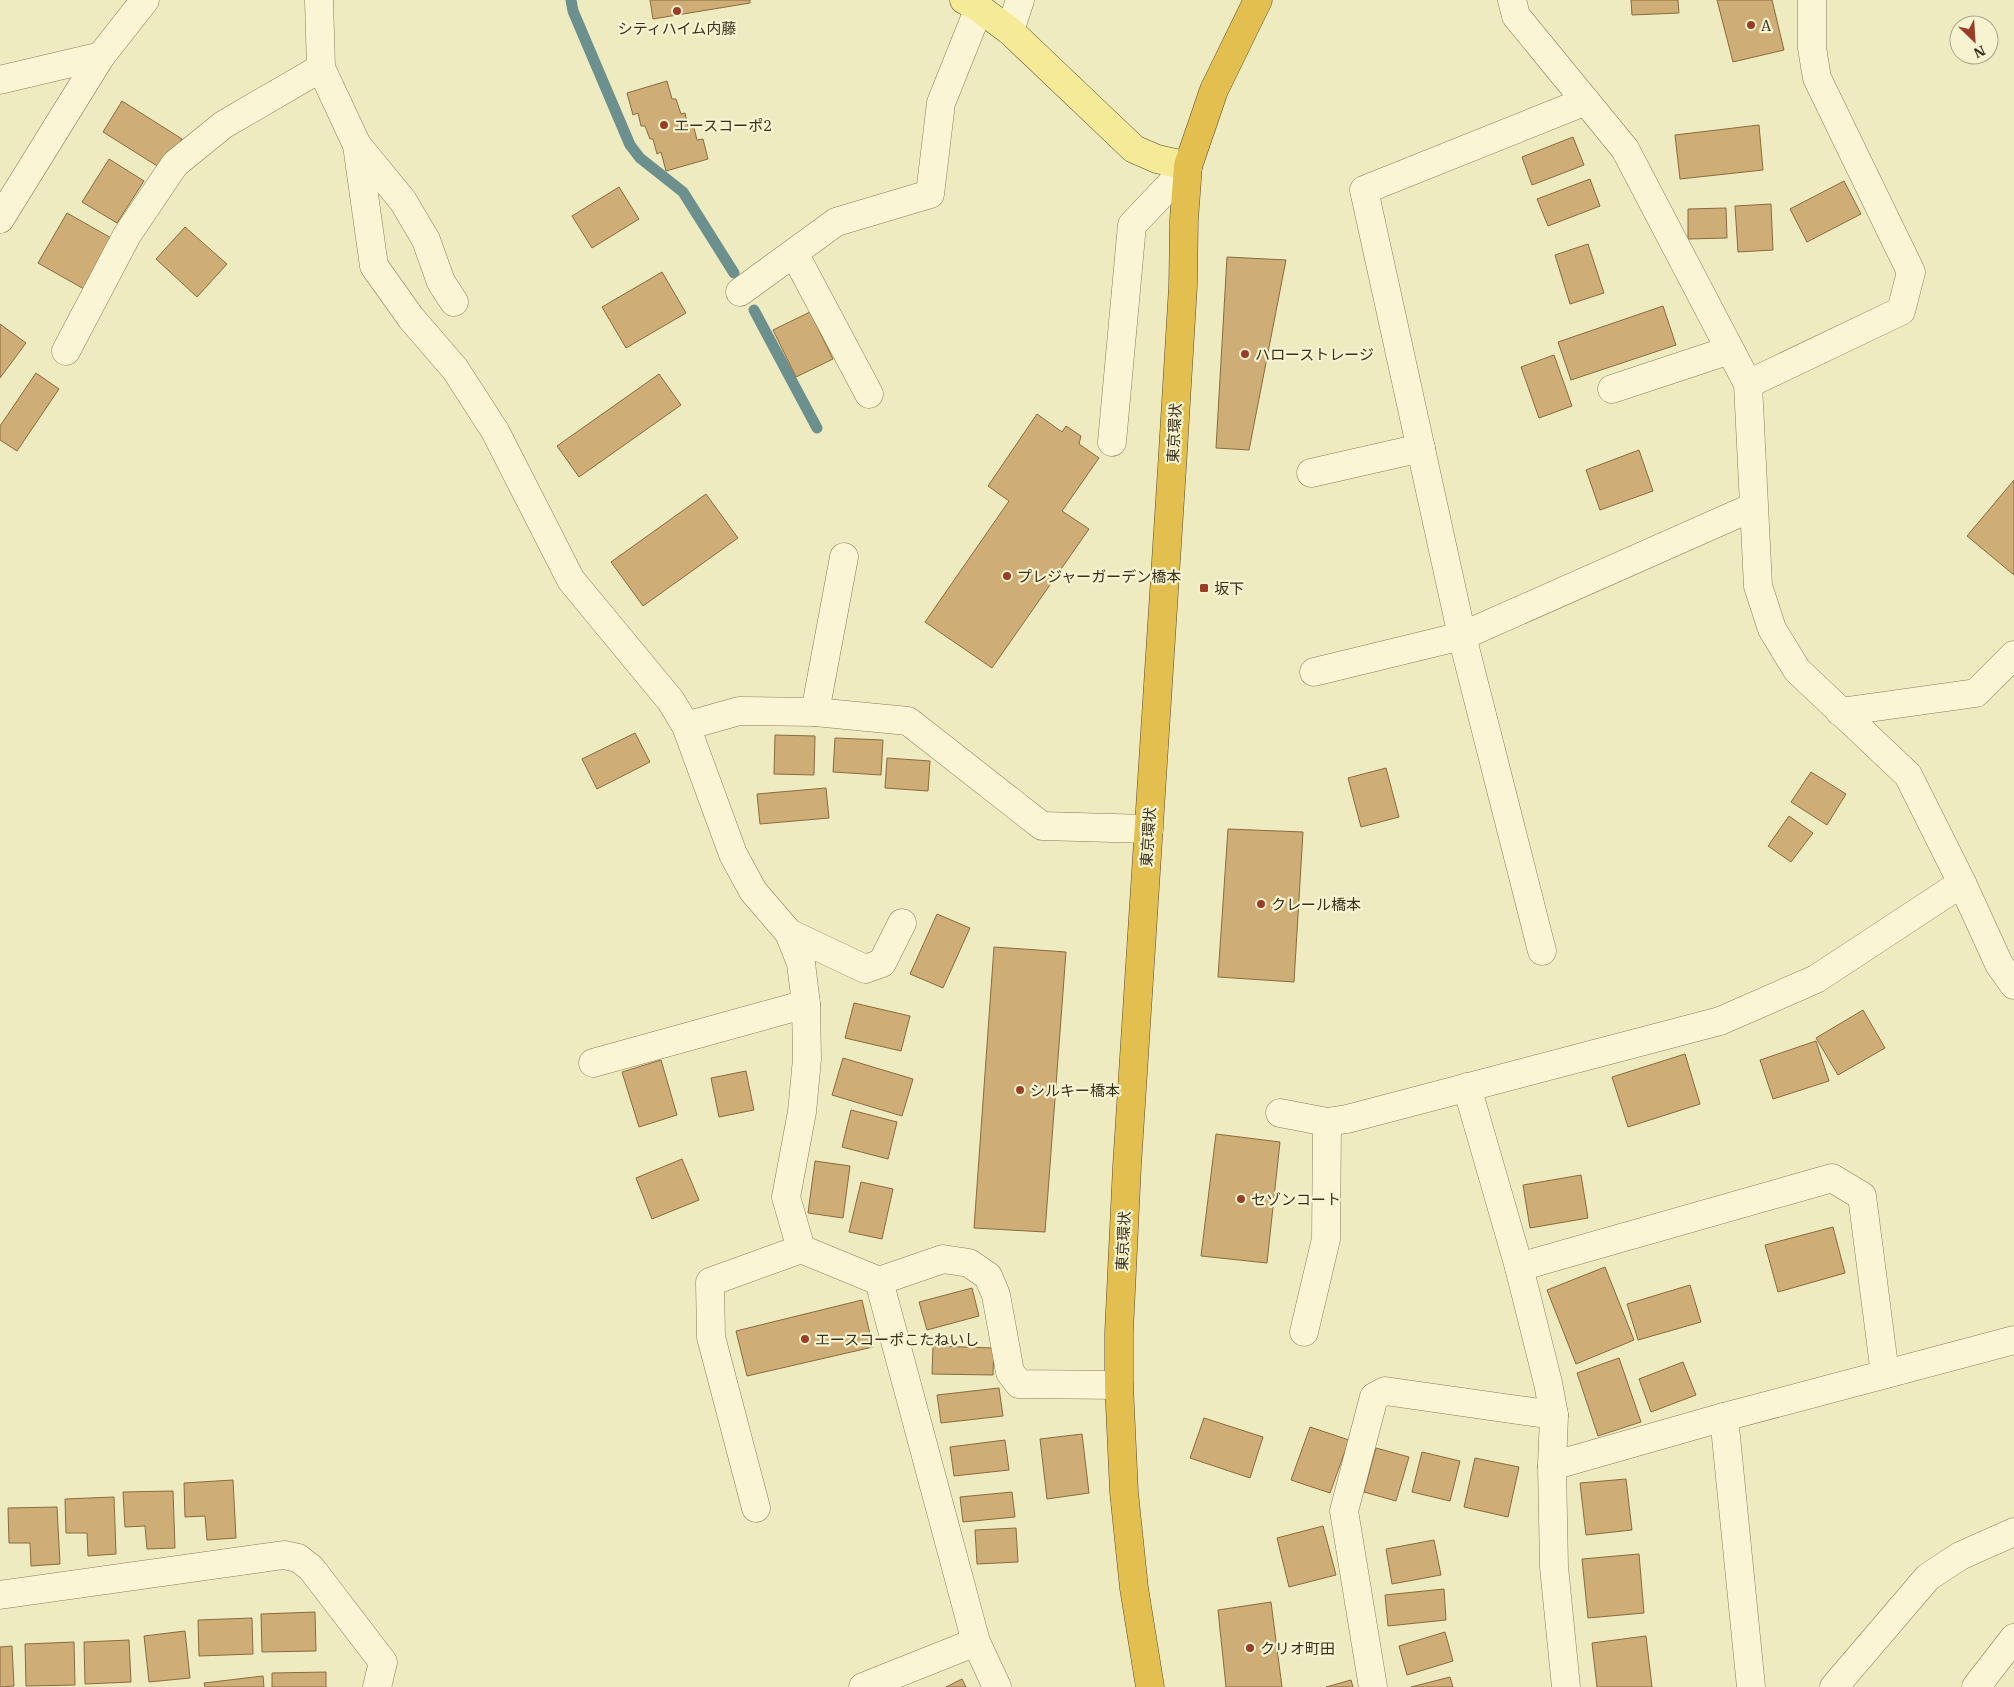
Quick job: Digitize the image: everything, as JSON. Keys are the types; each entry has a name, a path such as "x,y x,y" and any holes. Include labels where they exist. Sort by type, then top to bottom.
{"highway":[{"name":"東京環状","path":"1150,1687 1134,1588 1126,1511 1119,1385 1121,1266 1168,544 1188,166 1214,90 1258,0"}],"main road":[{"path":"971,4 1010,31 1134,149 1157,159 1188,166"}],"street":[{"path":"0,219 101,56 145,0"},
{"path":"319,0 321,68 357,145 403,201 426,240 441,282 454,302"},
{"path":"1010,31 1020,0"},
{"path":"1512,0 1516,16 1625,149 1748,384 1758,586 1772,629 1797,670 1908,775 1962,883 1999,964 2014,985"},
{"path":"1748,384 1901,311 1911,272 1817,78 1812,48 1812,0"},
{"path":"740,292 836,222 930,194 941,103 971,4"},
{"path":"0,80 101,56"},
{"path":"66,351 127,235 174,164 223,125 321,68"},
{"path":"1542,951 1462,636 1364,190 1586,101"},
{"path":"357,145 374,266 411,318 455,369 495,431 570,580 671,702 686,726 732,854 753,890 789,933 801,963 808,1034 802,1112 786,1197 800,1248"},
{"path":"1112,442 1132,225 1188,166"},
{"path":"794,253 869,394"},
{"path":"1612,389 1730,350"},
{"path":"1312,473 1421,448"},
{"path":"1314,672 1462,636 1753,507"},
{"path":"815,712 844,557"},
{"path":"1840,712 1976,693 2014,654"},
{"path":"686,726 739,711 815,712 908,721 1042,826 1149,829"},
{"path":"1280,1113 1327,1122 1347,1119 1720,1021 1816,979 1962,883"},
{"path":"789,933 865,969 882,963 902,923"},
{"path":"593,1063 806,1004"},
{"path":"1467,1087 1519,1268 1548,1383 1554,1415 1552,1466 1554,1567 1566,1687"},
{"path":"1304,1332 1326,1239 1327,1122"},
{"path":"1519,1268 1832,1178 1862,1196 1885,1374"},
{"path":"756,1508 711,1337 710,1282 800,1248 879,1281 943,1259 969,1263 988,1276 996,1295 1010,1372 1019,1384 1119,1385"},
{"path":"879,1281 976,1642 997,1687"},
{"path":"1552,1466 1724,1416 2014,1340"},
{"path":"1374,1687 1344,1511 1374,1397 1385,1391 1554,1415"},
{"path":"1724,1416 1751,1687"},
{"path":"1834,1687 1928,1577 1960,1556 2014,1532"},
{"path":"0,1595 284,1555 298,1558 311,1568 383,1662 377,1687"},
{"path":"1976,1687 2014,1638"},
{"path":"863,1687 976,1642"}],"building":[{"name":"シティハイム内藤","path":"650,0 750,0 750,3 653,19"},
{"path":"1631,0 1678,0 1679,13 1632,15"},
{"name":"A","path":"1717,0 1772,0 1784,50 1733,62"},
{"name":"エースコーポ2","path":"667,81 672,99 676,99 681,114 685,113 688,126 693,124 697,140 703,139 708,159 666,171 661,152 657,154 653,139 650,139 645,126 641,126 638,113 633,115 627,93"},
{"path":"122,101 182,139 162,169 103,132"},
{"path":"1759,125 1763,170 1680,179 1675,135"},
{"path":"1573,137 1584,165 1532,185 1522,157"},
{"path":"109,159 144,181 117,223 82,202"},
{"path":"1590,179 1600,206 1548,226 1537,199"},
{"path":"1844,181 1861,214 1807,242 1790,209"},
{"path":"619,187 639,219 592,248 572,216"},
{"path":"1771,204 1773,250 1738,252 1735,206"},
{"path":"1726,208 1727,238 1688,239 1688,209"},
{"path":"67,213 113,239 84,289 38,263"},
{"path":"185,227 227,264 197,297 156,259"},
{"path":"1588,244 1604,293 1570,304 1555,255"},
{"name":"ハローストレージ","path":"1227,257 1286,260 1249,450 1216,448"},
{"path":"662,272 686,313 626,348 602,307"},
{"path":"1663,306 1676,345 1571,380 1558,342"},
{"path":"810,312 833,359 796,377 773,330"},
{"path":"0,324 26,343 0,378"},
{"path":"1554,355 1572,406 1539,418 1521,367"},
{"path":"36,373 59,389 17,451 0,440 0,426"},
{"path":"659,374 681,405 579,477 557,446"},
{"name":"プレジャーガーデン橋本","path":"1037,414 1062,432 1066,426 1081,436 1079,444 1099,458 1062,511 1089,529 992,668 925,622 1009,501 988,486"},
{"path":"1639,450 1653,491 1600,510 1586,470"},
{"path":"2014,480 2014,575 1967,536"},
{"path":"706,494 738,538 643,606 611,562"},
{"path":"635,733 650,762 597,789 582,759"},
{"path":"775,735 815,736 814,775 774,774"},
{"path":"835,738 883,740 881,775 833,772"},
{"path":"887,758 930,761 928,791 885,788"},
{"path":"1386,768 1399,817 1361,827 1348,778"},
{"path":"1811,772 1846,794 1827,825 1791,802"},
{"path":"826,788 829,818 760,824 757,794"},
{"path":"1789,816 1813,833 1791,862 1768,846"},
{"name":"クレール橋本","path":"1228,829 1303,832 1294,982 1218,977"},
{"path":"937,914 970,928 943,988 910,974"},
{"name":"シルキー橋本","path":"994,947 1066,952 1045,1232 974,1228"},
{"path":"854,1003 910,1016 901,1051 845,1038"},
{"path":"1863,1010 1885,1048 1838,1075 1816,1038"},
{"path":"1816,1041 1829,1081 1773,1099 1760,1060"},
{"path":"1685,1054 1700,1104 1628,1127 1612,1077"},
{"path":"843,1058 913,1079 902,1116 832,1095"},
{"path":"661,1060 677,1115 639,1127 622,1072"},
{"path":"746,1071 754,1110 719,1117 711,1078"},
{"path":"851,1110 897,1122 888,1159 842,1147"},
{"name":"セゾンコート","path":"1216,1134 1280,1142 1267,1263 1201,1256"},
{"path":"682,1159 699,1200 652,1219 636,1178"},
{"path":"815,1161 850,1166 843,1218 808,1213"},
{"path":"1581,1175 1588,1218 1530,1228 1523,1185"},
{"path":"861,1182 893,1189 882,1239 849,1232"},
{"path":"1833,1227 1845,1273 1778,1292 1765,1245"},
{"path":"1605,1267 1634,1340 1576,1364 1547,1290"},
{"path":"1690,1285 1701,1322 1638,1340 1627,1304"},
{"path":"972,1288 979,1316 927,1330 919,1302"},
{"name":"エースコーポこたねいし","path":"862,1300 873,1347 747,1376 736,1331"},
{"path":"933,1346 994,1348 993,1375 932,1374"},
{"path":"1619,1358 1641,1422 1598,1436 1577,1373"},
{"path":"1683,1362 1696,1395 1651,1412 1639,1379"},
{"path":"999,1388 1003,1416 941,1423 937,1395"},
{"path":"1204,1418 1263,1437 1250,1478 1190,1458"},
{"path":"1310,1427 1349,1440 1330,1493 1291,1480"},
{"path":"1082,1434 1089,1493 1047,1499 1040,1439"},
{"path":"1005,1440 1009,1470 954,1476 950,1447"},
{"path":"1376,1448 1409,1457 1396,1501 1364,1492"},
{"path":"1422,1452 1460,1461 1450,1501 1412,1492"},
{"path":"1475,1458 1519,1467 1508,1517 1464,1507"},
{"path":"1626,1479 1632,1530 1586,1535 1580,1483"},
{"path":"233,1480 236,1538 207,1540 205,1516 185,1517 184,1483"},
{"path":"173,1491 175,1548 147,1549 145,1526 125,1527 123,1492"},
{"path":"1012,1492 1015,1517 963,1522 960,1497"},
{"path":"114,1497 116,1554 88,1556 87,1533 66,1533 65,1499"},
{"path":"57,1507 60,1564 31,1566 30,1543 9,1543 8,1508"},
{"path":"1323,1526 1336,1575 1289,1587 1277,1538"},
{"path":"1016,1528 1018,1562 977,1564 975,1530"},
{"path":"1434,1540 1441,1575 1392,1584 1386,1549"},
{"path":"1639,1554 1644,1613 1588,1618 1582,1559"},
{"path":"1444,1589 1446,1620 1388,1626 1385,1595"},
{"name":"クリオ町田","path":"1271,1602 1282,1687 1226,1687 1218,1610"},
{"path":"315,1612 316,1651 262,1652 261,1614"},
{"path":"252,1618 253,1654 199,1656 198,1620"},
{"path":"185,1631 190,1678 149,1682 144,1636"},
{"path":"1445,1632 1453,1661 1407,1675 1399,1646"},
{"path":"1646,1636 1652,1687 1597,1687 1592,1643"},
{"path":"129,1640 131,1682 85,1684 84,1642"},
{"path":"74,1642 75,1685 26,1686 25,1644"},
{"path":"12,1646 14,1686 0,1687 0,1647"},
{"path":"326,1672 326,1687 272,1687 272,1673"},
{"path":"263,1676 264,1687 205,1687 204,1683"},
{"path":"1450,1677 1453,1687 1411,1687"},
{"path":"962,1679 966,1687 946,1687"},
{"path":"1351,1680 1353,1687 1326,1687"}],"waterway":[{"path":"571,0 573,11 630,145 640,158 683,192 734,273"},
{"path":"754,310 817,428"}],"place":[{"name":"シティハイム内藤","path":"677,11"},
{"name":"A","path":"1751,25"},
{"name":"エースコーポ2","path":"664,125"},
{"name":"ハローストレージ","path":"1245,354"},
{"name":"プレジャーガーデン橋本","path":"1007,576"},
{"name":"坂下","path":"1204,588"},
{"name":"クレール橋本","path":"1261,904"},
{"name":"シルキー橋本","path":"1020,1090"},
{"name":"セゾンコート","path":"1241,1199"},
{"name":"エースコーポこたねいし","path":"805,1339"},
{"name":"クリオ町田","path":"1250,1648"}]}
